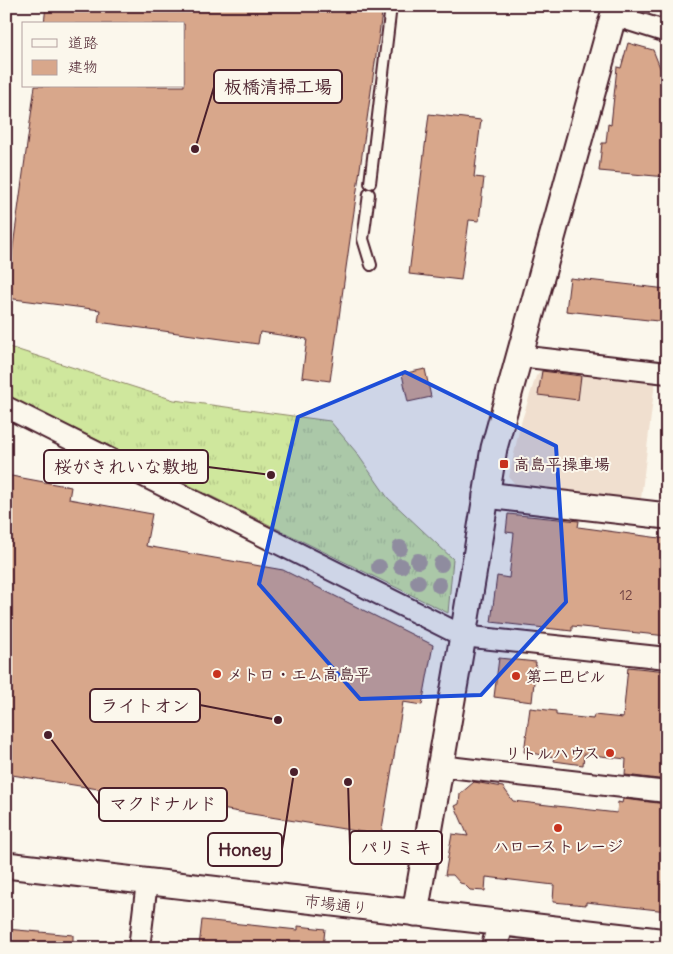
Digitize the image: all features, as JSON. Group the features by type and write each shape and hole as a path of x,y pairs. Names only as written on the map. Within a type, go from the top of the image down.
{"street":[{"path":"415,914 464,636 494,448 614,11 667,32"},
{"path":"519,356 667,373"},
{"path":"6,407 464,636 667,658"},
{"path":"486,495 667,516"},
{"path":"440,766 667,792"},
{"name":"市場通り","path":"6,865 667,942"},
{"path":"139,948 147,882"},
{"path":"494,948 501,923"}],"lane":[{"path":"370,183 391,6"},
{"path":"369,194 363,240 370,265"}],"highlighted area":[{"path":"405,372 556,446 566,602 481,695 360,699 259,584 298,417"}],"shaded area":[{"path":"542,369 655,382 641,499 515,484 509,477 520,426 536,376"}],"green space":[{"path":"6,346 174,400 330,421 356,452 388,498 453,559 448,613 6,395"}],"building":[{"path":"46,6 383,6 330,381 302,377 307,339 260,332 258,344 98,322 100,310 6,298 35,88 185,88 185,22 44,22"},
{"path":"628,43 653,50 661,70 667,71 667,177 599,171 602,143 606,143 608,124 611,125 617,67 621,68"},
{"path":"429,114 481,120 474,177 484,178 479,221 469,220 461,280 409,274"},
{"path":"570,278 667,289 667,322 566,311"},
{"path":"425,369 431,397 408,402 402,374"},
{"path":"542,371 581,376 578,400 538,395"},
{"name":"メトロ・エム高島平","path":"6,475 71,487 69,499 152,514 146,546 283,570 433,645 422,705 403,702 381,835 6,774"},
{"path":"508,514 579,521 578,527 667,539 667,636 572,626 572,631 491,622 497,576 509,578 514,533 506,532"},
{"name":"第二巴ビル","path":"499,658 536,662 532,702 494,697"},
{"path":"628,667 667,671 667,780 625,775 626,759 584,754 583,765 554,761 555,757 524,752 530,708 556,711 556,715 593,719 594,715 623,718"},
{"path":"474,782 503,787 513,801 617,813 618,802 622,803 623,799 667,804 667,911 586,902 586,905 553,902 554,885 486,877 485,891 470,890 453,875 445,875 452,834 468,836 455,806 459,804 460,794"},
{"path":"202,920 298,930 298,926 325,929 323,948 199,947"},
{"path":"6,929 73,935 73,948 6,948"}],"place":[{"name":"板橋清掃工場","path":"195,149"},
{"name":"高島平操車場","path":"504,464"},
{"name":"桜がきれいな敷地","path":"271,475"},
{"name":"メトロ・エム高島平","path":"217,674"},
{"name":"第二巴ビル","path":"516,676"},
{"name":"ライトオン","path":"278,720"},
{"name":"マクドナルド","path":"48,735"},
{"name":"リトルハウス","path":"610,753"},
{"name":"Honey","path":"294,772"},
{"name":"パリミキ","path":"348,782"},
{"name":"ハローストレージ","path":"558,828"}]}
